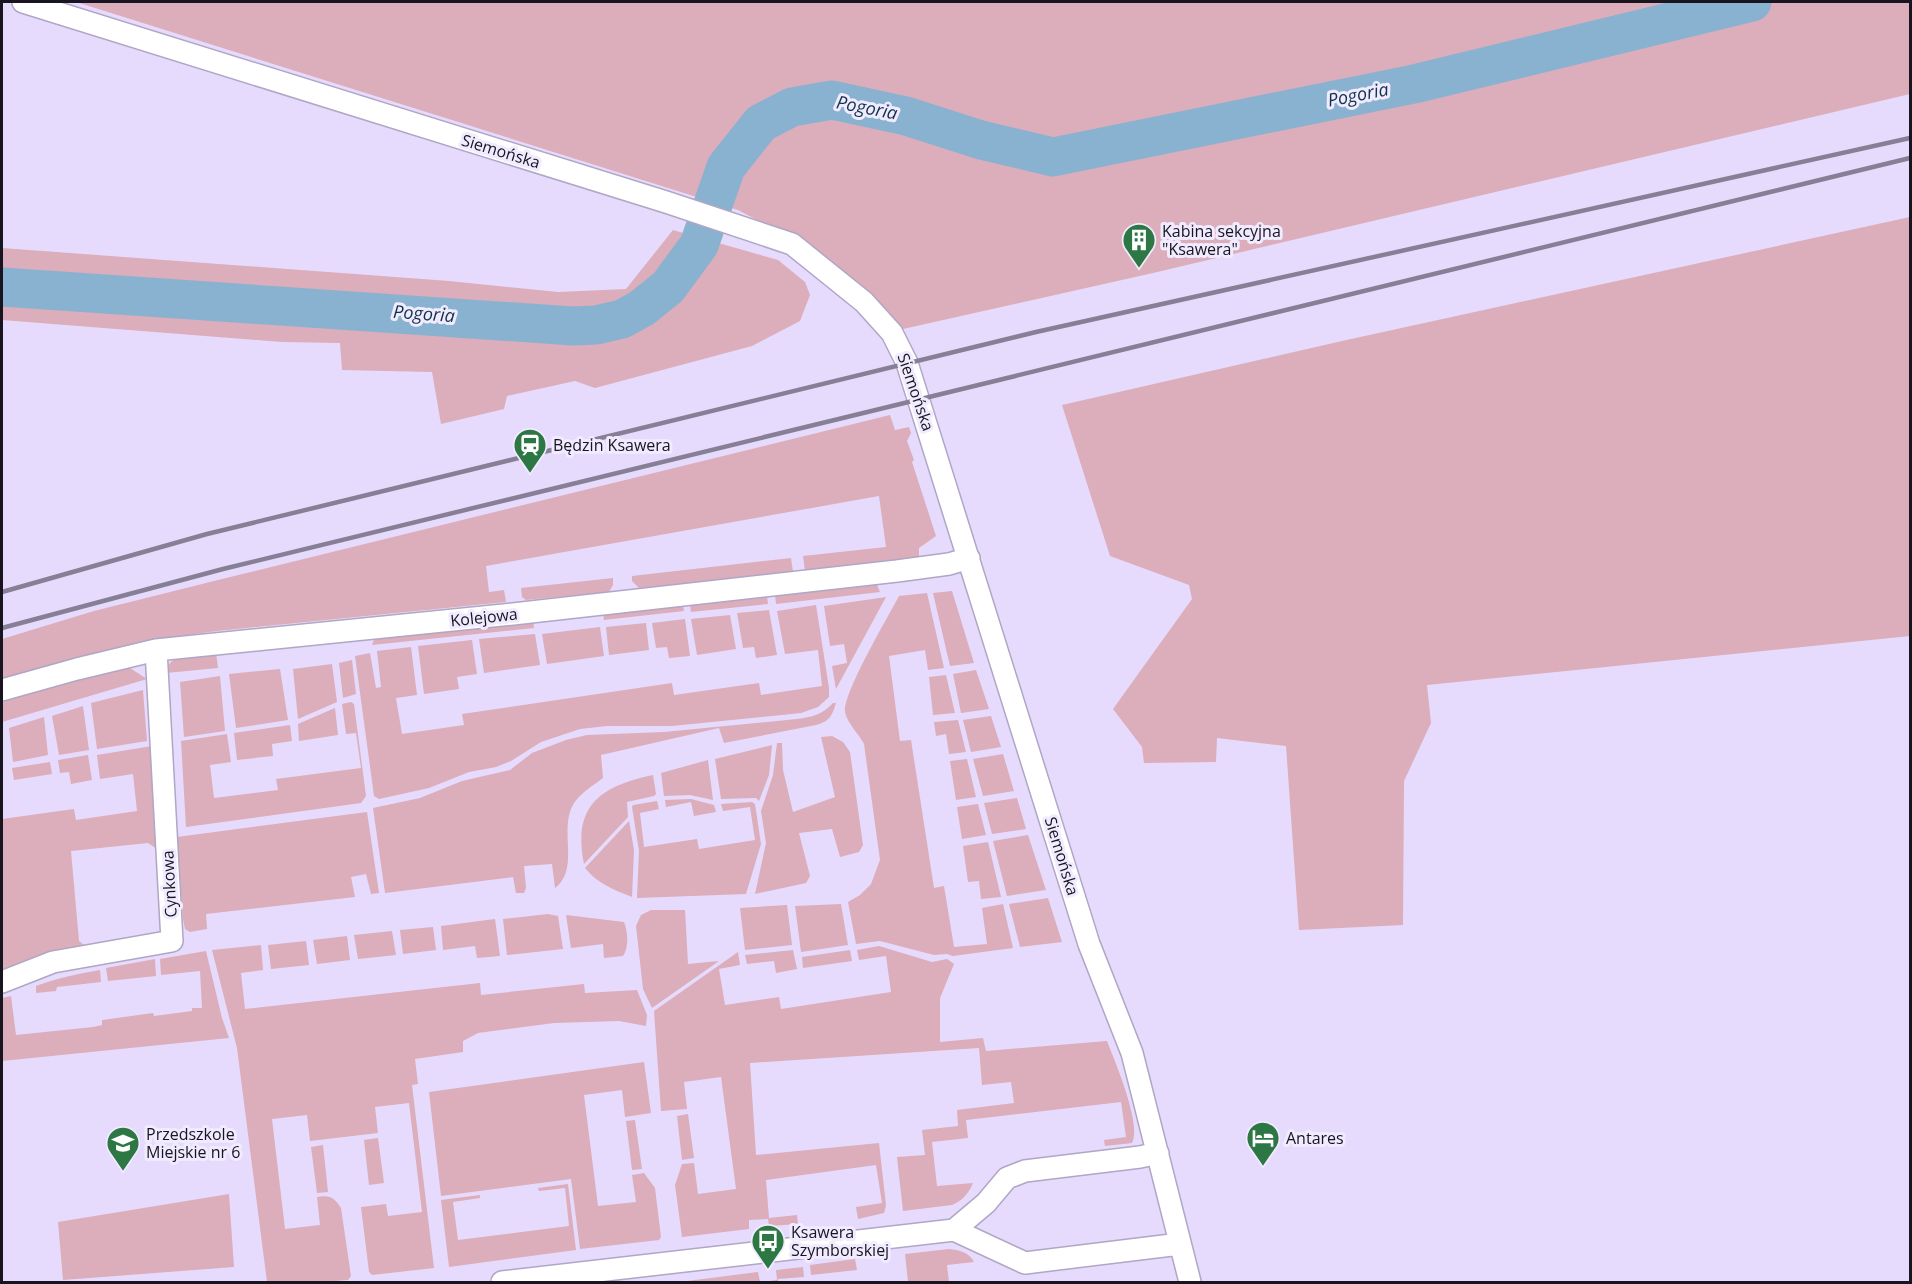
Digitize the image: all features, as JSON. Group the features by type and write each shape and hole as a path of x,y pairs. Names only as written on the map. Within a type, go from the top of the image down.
{"street":[{"name":"Siemońska","path":"23,2 666,202 792,244 864,302 892,333 903,352 910,372 1089,944 1132,1053 1190,1282"},
{"name":"Kolejowa","path":"2,690 156,650 513,614 897,571 949,564 969,558"},
{"name":"Cynkowa","path":"2,982 53,962 172,941 156,650"},
{"path":"954,1230 986,1203 1007,1178 1025,1171 1158,1153"},
{"path":"501,1282 954,1230 1025,1263 1180,1244"}],"shaded area":[{"path":"76,2 1910,2 1910,94 1153,273 903,329 795,240 738,210"},
{"path":"1910,217 1910,636 1427,685 1431,723 1404,781 1403,925 1299,930 1286,746 1217,738 1216,762 1144,763 1142,747 1113,709 1192,599 1189,585 1110,556 1062,405 1342,341"},
{"path":"673,230 778,260 805,282 810,295 800,321 752,346 595,388 575,381 507,396 504,409 441,424 432,372 342,370 340,343 282,342 2,320 2,248 449,281 558,292 626,289"},
{"path":"890,415 895,430 909,427 911,433 907,441 914,460 912,462 936,536 919,548 919,559 805,571 803,556 886,547 879,496 486,566 489,592 504,590 506,602 217,631 144,641 2,682 2,639 94,611"},
{"path":"791,558 793,572 639,588 632,581 632,576"},
{"path":"613,578 613,585 609,592 526,600 522,597 521,588"},
{"path":"874,583 880,592 776,604 775,595"},
{"path":"952,591 974,663 950,666 933,593"},
{"path":"927,593 944,668 928,670 925,650 889,656 900,741 911,740 934,888 944,886 954,947 987,944 982,908 1003,904 1013,948 953,956 934,955 880,941 856,944 848,902 860,895 871,884 880,860 864,744 846,716 846,702 858,672 899,596"},
{"path":"767,596 768,604 691,612 690,604"},
{"path":"886,597 836,689 832,666 847,663 844,644 830,646 824,606"},
{"path":"683,605 684,611 604,620 603,613"},
{"path":"816,605 829,688 829,697 818,707 801,713 672,726 607,726 580,729 541,742 511,761 496,767 469,772 429,788 379,799 374,796 355,656 370,653 376,688 381,687 377,651 411,647 417,695 396,698 402,734 464,725 462,714 672,683 674,695 759,683 761,695 822,686 818,650 785,654 777,611"},
{"path":"769,610 777,655 756,658 754,647 743,648 737,613"},
{"path":"730,615 736,649 697,655 691,619"},
{"path":"685,619 690,656 669,658 667,647 656,648 652,623"},
{"path":"533,620 534,628 372,645 374,640 381,636"},
{"path":"646,623 649,650 609,655 606,627"},
{"path":"600,627 604,656 547,664 542,634"},
{"path":"535,634 540,665 484,673 479,639"},
{"path":"472,640 477,674 457,677 459,689 424,694 418,646"},
{"path":"216,652 218,668 166,673 168,666 178,657"},
{"path":"352,660 356,694 343,698 339,663"},
{"path":"332,664 337,702 298,719 293,669"},
{"path":"118,667 130,668 147,679 2,722 2,702"},
{"path":"280,669 288,720 236,728 229,674"},
{"path":"976,670 989,709 961,713 953,674"},
{"path":"946,675 955,713 933,715 929,677"},
{"path":"220,676 225,731 184,737 180,682"},
{"path":"143,690 147,741 97,749 91,703"},
{"path":"351,702 354,704 366,796 361,803 186,827 181,741 227,734 231,762 210,765 214,798 278,790 276,779 361,768 356,733 346,734 342,704"},
{"path":"836,703 830,717 816,725 724,743 719,728 601,755 603,778 579,797 572,806 568,822 568,863 562,881 555,888 552,864 524,866 526,888 524,893 516,893 513,877 385,893 373,808 420,798 462,781 510,770 532,753 587,735 664,732 797,719 816,715"},
{"path":"83,706 89,750 59,755 52,716"},
{"path":"335,708 338,735 299,741 298,724"},
{"path":"991,716 1001,747 971,752 963,720"},
{"path":"44,717 48,755 13,762 9,728"},
{"path":"958,720 966,752 949,754 946,734 936,736 934,722"},
{"path":"290,725 292,741 272,744 273,756 237,760 234,733"},
{"path":"832,736 843,742 850,752 863,845 859,852 840,857 832,829 799,833 810,876 806,883 755,894 766,843 761,811 773,775 777,743 782,743 783,770 793,812 835,797 821,737"},
{"path":"772,745 769,775 759,801 756,798 721,799 715,759"},
{"path":"152,746 160,851 148,843 71,851 79,941 90,950 2,977 2,819 74,809 76,820 137,811 133,774 100,779 97,755"},
{"path":"1003,754 1014,791 983,796 973,759"},
{"path":"88,755 92,780 71,784 69,772 60,773 58,760"},
{"path":"967,759 976,797 956,800 950,761"},
{"path":"708,760 713,800 690,795 664,796 661,773"},
{"path":"50,762 52,774 14,780 12,768"},
{"path":"653,775 656,794 627,802 628,817 584,864 581,844 582,827 594,802 605,792 619,785"},
{"path":"1017,798 1026,829 992,834 984,803"},
{"path":"691,799 714,805 716,812 694,816 691,802 666,807 665,800"},
{"path":"657,801 659,809 640,813 644,847 697,839 699,849 755,840 750,807 723,811 721,804 752,802 755,804 761,844 746,894 637,898 639,851 632,807"},
{"path":"978,804 986,835 962,839 957,807"},
{"path":"367,812 379,893 371,894 366,874 351,877 355,897 206,914 207,929 190,932 185,929 177,837"},
{"path":"629,821 634,850 632,897 600,882 585,868"},
{"path":"1028,835 1046,890 1007,896 993,841"},
{"path":"988,842 1001,897 981,899 979,881 968,882 963,846"},
{"path":"1048,898 1062,942 1020,947 1009,904"},
{"path":"841,904 848,945 801,952 795,906"},
{"path":"787,905 792,945 745,950 740,908"},
{"path":"651,910 685,910 688,964 719,961 652,1008 643,989 636,926 641,915"},
{"path":"548,914 558,916 563,949 507,955 503,919"},
{"path":"566,915 624,922 627,939 623,956 604,958 603,944 571,948"},
{"path":"495,919 500,956 477,958 475,946 443,950 441,926"},
{"path":"433,927 436,950 403,954 400,930"},
{"path":"392,931 396,955 358,959 354,935"},
{"path":"347,936 350,960 317,964 313,940"},
{"path":"306,941 309,965 271,969 268,945"},
{"path":"261,945 263,970 241,973 245,1009 480,983 481,995 584,984 585,993 637,990 647,1015 646,1026 619,1021 554,1023 478,1033 463,1041 463,1052 415,1059 418,1084 412,1085 434,1268 372,1275 369,1272 361,1207 386,1204 388,1216 422,1212 409,1103 375,1107 378,1133 310,1141 307,1115 272,1119 285,1229 320,1225 317,1197 325,1196 336,1201 341,1208 351,1276 348,1280 321,1282 267,1282 237,1048 212,950"},
{"path":"879,946 932,962 947,959 954,964 940,998 940,1042 983,1038 986,1051 1107,1041 1131,1108 1134,1134 1132,1143 1105,1146 1104,1140 1126,1137 1121,1102 966,1120 968,1138 932,1142 937,1186 973,1183 967,1193 952,1205 903,1211 897,1157 925,1155 922,1130 958,1126 957,1110 1014,1103 1011,1082 982,1085 979,1048 750,1063 756,1155 879,1143 886,1205 884,1213 858,1219 856,1207 882,1203 876,1165 766,1180 769,1218 797,1215 798,1224 769,1226 768,1219 749,1220 749,1229 682,1237 675,1185 682,1164 694,1163 698,1194 736,1189 721,1077 684,1082 687,1109 661,1111 654,1011 738,952 740,965 719,969 725,1005 779,997 781,1009 891,992 886,956 859,960 857,950"},
{"path":"793,950 797,969 776,973 774,961 747,964 745,955"},
{"path":"850,950 852,961 803,968 802,957"},
{"path":"206,951 229,1038 2,1061 2,998 11,996 16,1035 93,1027 102,1025 102,1020 153,1013 154,1016 192,1011 192,1008 202,1008 200,971 161,975 160,959"},
{"path":"155,959 156,976 108,981 106,968"},
{"path":"100,970 101,982 57,987 56,991 36,993 36,986 60,978"},
{"path":"644,1062 651,1113 625,1117 622,1090 584,1095 598,1206 636,1202 632,1175 644,1173 655,1188 661,1237 659,1240 580,1249 571,1179 441,1196 429,1092"},
{"path":"688,1114 694,1158 682,1160 677,1116"},
{"path":"635,1120 642,1169 632,1170 626,1121"},
{"path":"378,1138 384,1183 369,1185 364,1140"},
{"path":"323,1145 328,1192 317,1193 311,1147"},
{"path":"568,1184 576,1250 449,1267 441,1200 480,1195 480,1198 453,1202 458,1240 569,1226 565,1188 539,1191 538,1188"},
{"path":"229,1194 234,1267 63,1280 58,1222"},
{"path":"949,1249 967,1254 974,1262 947,1265 949,1282 908,1282 905,1254"},
{"path":"855,1259 857,1270 811,1275 810,1265"},
{"path":"803,1267 804,1277 778,1279 778,1282 760,1282 777,1280 776,1270"},
{"path":"758,1272 760,1282 687,1282 687,1281"}],"waterway":[{"name":"Pogoria","path":"2,287 573,326 596,325 622,319 642,308 668,287 699,245 726,167 761,123 792,107 832,100 906,116 981,140 1053,157 1414,84 1752,2"}],"railway":[{"path":"2,592 207,534 1036,332 1910,138"},
{"path":"2,628 223,569 1910,158"}],"place":[{"name":"Kabina sekcyjna \"Ksawera\"","path":"1139,269"},
{"name":"Będzin Ksawera","path":"530,474"},
{"name":"Antares","path":"1263,1167"},
{"name":"Przedszkole Miejskie nr 6","path":"123,1172"},
{"name":"Ksawera Szymborskiej","path":"768,1270"}]}
